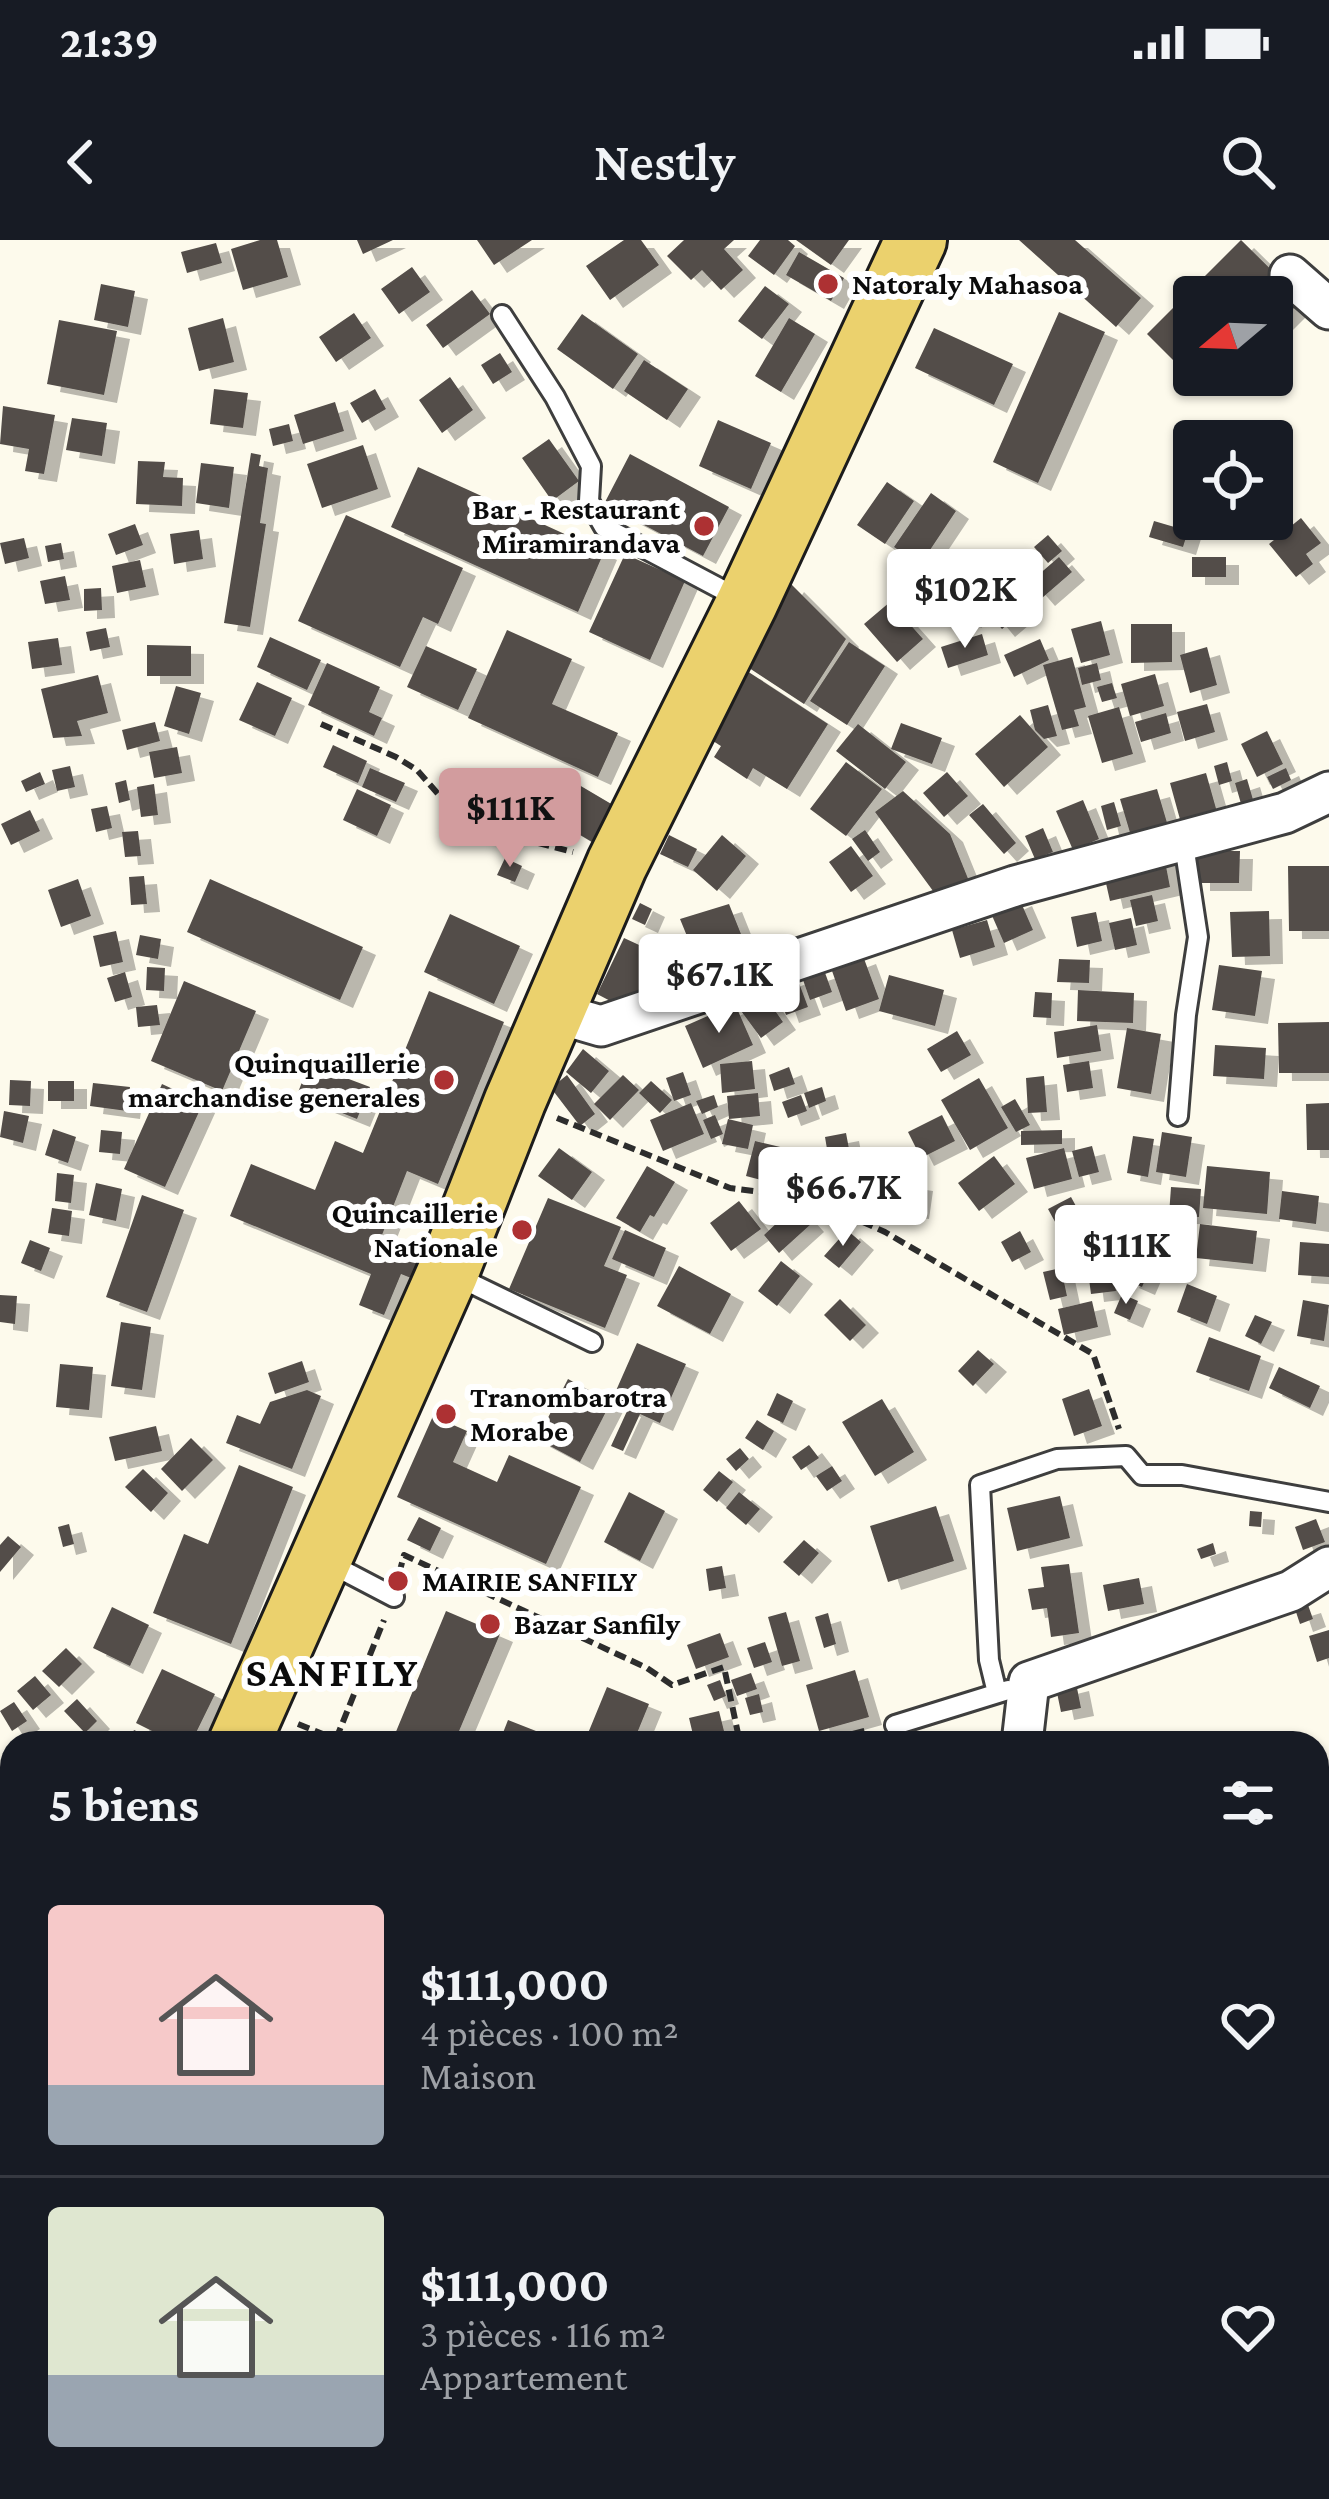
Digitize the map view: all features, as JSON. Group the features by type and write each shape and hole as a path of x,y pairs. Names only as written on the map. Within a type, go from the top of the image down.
{"main road":[{"path":"244,1731 448,1272 616,864 747,604 916,240"}],"street":[{"path":"1290,275 1329,309"},
{"path":"553,1012 601,1026 1015,886 1285,814 1329,792"},
{"path":"1020,1731 1013,1688 1291,1591 1329,1567"}],"lane":[{"path":"502,315 555,397 591,466 590,501 604,527 747,604"},
{"path":"1178,1116 1198,937 1184,838"},
{"path":"448,1272 592,1342"},
{"path":"895,1725 1013,1688 989,1660 980,1485 1057,1460 1126,1456 1142,1475 1182,1474 1329,1502"},
{"path":"319,1557 394,1597"}],"path":[{"path":"321,724 417,770 453,811 500,833 616,864"},
{"path":"515,1101 730,1188 810,1198 885,1232 1093,1354 1113,1404 1126,1456"},
{"path":"339,1731 394,1597 404,1555 647,1668 672,1685 724,1667 737,1731"},
{"path":"869,1731 895,1725"}],"building":[{"path":"277,240 288,277 243,290 231,249"},
{"path":"357,240 393,240 363,254"},
{"path":"477,240 532,240 494,265"},
{"path":"624,240 641,240 659,265 610,300 586,266"},
{"path":"684,240 734,240 724,249 743,270 721,290 702,270 691,280 667,256"},
{"path":"760,240 788,240 795,246 774,275 748,256"},
{"path":"796,240 849,240 831,265"},
{"path":"1019,240 1075,240 1141,298 1116,327"},
{"path":"1241,240 1278,276 1205,276"},
{"path":"216,243 222,263 187,273 181,252"},
{"path":"799,252 844,278 831,301 786,275"},
{"path":"412,267 430,292 399,314 381,289"},
{"path":"101,284 135,291 128,327 94,320"},
{"path":"765,286 789,304 762,339 738,321"},
{"path":"472,290 490,314 443,348 426,325"},
{"path":"1173,308 1173,360 1147,334"},
{"path":"1059,312 1105,332 1038,483 993,462"},
{"path":"354,313 371,338 336,362 319,337"},
{"path":"582,314 638,354 613,389 557,349"},
{"path":"223,318 234,362 199,371 188,328"},
{"path":"789,318 815,334 781,392 755,376"},
{"path":"59,320 117,331 104,395 47,384"},
{"path":"934,328 1013,364 994,405 915,368"},
{"path":"500,353 512,372 493,384 481,365"},
{"path":"644,360 688,389 667,420 624,391"},
{"path":"450,377 473,410 442,433 419,400"},
{"path":"214,389 248,393 243,428 210,424"},
{"path":"375,389 386,409 362,423 350,403"},
{"path":"335,402 344,431 303,444 294,415"},
{"path":"3,406 55,415 44,474 25,471 29,449 0,444"},
{"path":"72,418 107,423 102,456 66,450"},
{"path":"718,420 771,443 751,489 699,466"},
{"path":"289,424 293,441 273,446 269,429"},
{"path":"549,439 579,481 552,501 522,458"},
{"path":"363,445 378,489 322,508 307,464"},
{"path":"251,453 261,455 259,466 268,468 260,523 266,524 250,627 224,623"},
{"path":"630,454 729,507 703,556 604,504"},
{"path":"138,461 165,462 163,477 183,478 182,506 136,504"},
{"path":"201,463 234,467 229,508 196,503"},
{"path":"418,467 604,552 578,612 391,527"},
{"path":"887,482 914,501 885,544 857,525"},
{"path":"931,493 956,511 920,565 894,547"},
{"path":"346,515 463,568 438,624 423,617 400,667 298,621"},
{"path":"1301,518 1321,543 1306,554 1313,564 1296,577 1269,544 1293,540 1293,524"},
{"path":"1154,521 1173,527 1173,540 1185,540 1183,547 1149,537"},
{"path":"135,524 143,545 116,555 108,534"},
{"path":"199,530 203,559 174,564 170,534"},
{"path":"1048,535 1062,551 1048,563 1034,547"},
{"path":"24,538 29,558 5,564 0,543"},
{"path":"61,543 64,559 48,562 45,546"},
{"path":"957,553 995,597 968,620 930,577"},
{"path":"625,554 685,581 650,660 589,632"},
{"path":"1059,557 1072,572 1042,598 1029,583"},
{"path":"1192,557 1226,557 1226,577 1192,577"},
{"path":"140,560 146,587 117,593 112,566"},
{"path":"65,576 70,600 45,604 40,581"},
{"path":"791,584 846,639 804,704 740,662"},
{"path":"101,588 102,610 84,611 84,589"},
{"path":"1015,589 1029,606 1002,629 988,612"},
{"path":"890,602 923,639 897,662 864,624"},
{"path":"1101,621 1110,655 1081,663 1071,629"},
{"path":"1131,624 1172,624 1172,662 1131,663"},
{"path":"106,628 110,647 90,651 86,632"},
{"path":"507,630 572,659 552,704 618,733 598,777 468,718"},
{"path":"982,634 988,655 948,668 941,647"},
{"path":"270,637 321,660 307,690 257,667"},
{"path":"58,638 62,665 32,669 28,642"},
{"path":"1040,639 1049,660 1014,677 1004,655"},
{"path":"849,642 885,666 847,725 810,701"},
{"path":"147,645 191,646 191,676 147,676"},
{"path":"426,646 477,669 458,710 407,687"},
{"path":"1207,647 1217,685 1190,693 1180,655"},
{"path":"1072,657 1086,707 1074,710 1079,726 1062,730 1043,665"},
{"path":"327,663 380,687 369,712 382,718 374,736 308,705"},
{"path":"1097,663 1101,680 1082,685 1078,668"},
{"path":"747,671 828,724 787,789 753,768 747,779 714,757 721,746 705,736"},
{"path":"1155,674 1164,706 1130,716 1121,684"},
{"path":"98,675 108,713 77,721 82,736 53,738 41,689"},
{"path":"257,682 292,698 275,736 239,720"},
{"path":"1112,683 1117,698 1102,702 1097,687"},
{"path":"176,686 201,693 189,734 164,726"},
{"path":"1207,704 1215,732 1185,741 1177,712"},
{"path":"1048,705 1057,736 1044,739 1035,730 1030,710"},
{"path":"1119,707 1133,754 1102,763 1088,716"},
{"path":"1166,713 1171,733 1141,742 1135,722"},
{"path":"1020,715 1048,747 1004,787 975,754"},
{"path":"155,722 160,741 127,750 122,730"},
{"path":"901,723 942,738 932,764 891,749"},
{"path":"858,724 906,762 885,789 836,751"},
{"path":"1267,731 1283,764 1257,777 1241,744"},
{"path":"333,745 367,761 358,783 323,767"},
{"path":"177,747 182,773 154,778 149,752"},
{"path":"846,762 882,789 846,836 810,809"},
{"path":"1227,762 1232,781 1219,785 1214,766"},
{"path":"70,766 75,787 57,791 52,770"},
{"path":"370,768 405,783 396,802 362,787"},
{"path":"1286,768 1291,780 1273,789 1267,777"},
{"path":"40,772 45,784 26,792 21,781"},
{"path":"557,772 613,805 592,842 535,808"},
{"path":"947,772 968,796 944,817 923,793"},
{"path":"1206,773 1217,812 1181,823 1170,783"},
{"path":"1247,779 1254,803 1242,807 1235,783"},
{"path":"126,780 130,800 119,803 115,783"},
{"path":"154,784 158,815 141,817 137,787"},
{"path":"357,789 391,805 377,836 343,820"},
{"path":"1157,789 1168,826 1131,836 1120,799"},
{"path":"903,791 950,834 969,881 936,895 875,812"},
{"path":"1083,800 1099,839 1073,850 1056,811"},
{"path":"1114,802 1121,826 1107,830 1101,806"},
{"path":"983,804 1016,843 1004,854 969,815"},
{"path":"107,806 112,828 96,832 91,809"},
{"path":"30,810 40,831 11,845 1,824"},
{"path":"1043,828 1053,852 1035,859 1025,836"},
{"path":"865,830 880,852 868,861 852,839"},
{"path":"138,831 141,856 125,857 122,832"},
{"path":"669,835 697,849 688,867 660,854"},
{"path":"722,835 746,856 717,891 693,870"},
{"path":"851,846 873,876 851,892 829,862"},
{"path":"1197,851 1240,851 1239,883 1197,883"},
{"path":"1164,856 1170,887 1110,901 1103,870"},
{"path":"505,858 522,866 515,882 497,875"},
{"path":"1288,866 1329,866 1329,931 1289,931"},
{"path":"144,876 147,904 131,905 129,877"},
{"path":"78,879 91,916 61,927 48,890"},
{"path":"210,879 363,947 340,1000 187,932"},
{"path":"1152,895 1158,921 1136,926 1130,900"},
{"path":"1019,898 1033,930 1004,943 990,911"},
{"path":"640,903 652,909 645,925 632,919"},
{"path":"729,904 743,939 696,958 680,919"},
{"path":"1269,911 1270,956 1232,957 1230,912"},
{"path":"1096,912 1102,941 1077,947 1071,917"},
{"path":"450,914 520,946 494,1004 424,972"},
{"path":"1131,918 1137,945 1115,950 1109,923"},
{"path":"987,920 995,947 960,958 952,930"},
{"path":"116,931 123,962 100,967 93,936"},
{"path":"140,935 161,939 158,959 136,955"},
{"path":"624,938 663,956 686,947 696,974 618,1005 597,994"},
{"path":"863,956 879,999 846,1011 831,968"},
{"path":"1059,959 1090,960 1089,983 1057,982"},
{"path":"1219,965 1262,971 1255,1016 1212,1010"},
{"path":"147,967 165,968 164,991 146,990"},
{"path":"824,970 832,992 810,1000 802,977"},
{"path":"125,972 132,997 115,1002 107,978"},
{"path":"796,975 808,1007 786,1015 775,983"},
{"path":"889,975 944,990 935,1026 879,1011"},
{"path":"184,981 256,1011 222,1091 151,1061"},
{"path":"759,988 783,1022 761,1038 736,1004"},
{"path":"1078,990 1134,993 1133,1023 1077,1021"},
{"path":"429,991 504,1022 438,1184 407,1171 382,1235 421,1252 411,1278 401,1274 384,1315 359,1305 371,1274 230,1216 251,1164 315,1190 335,1141 363,1153"},
{"path":"1035,992 1052,993 1051,1018 1033,1017"},
{"path":"735,1004 753,1045 703,1068 685,1026"},
{"path":"157,1005 160,1025 138,1027 136,1007"},
{"path":"1329,1022 1329,1073 1279,1073 1278,1023"},
{"path":"1097,1025 1101,1051 1057,1058 1054,1032"},
{"path":"1127,1028 1161,1034 1151,1094 1117,1088"},
{"path":"957,1031 971,1055 941,1072 927,1049"},
{"path":"1215,1045 1266,1048 1264,1079 1213,1076"},
{"path":"583,1049 609,1071 591,1093 566,1072"},
{"path":"752,1061 755,1089 722,1093 720,1064"},
{"path":"1089,1061 1093,1088 1067,1092 1063,1065"},
{"path":"309,1064 370,1087 357,1119 297,1095"},
{"path":"789,1067 795,1084 774,1091 769,1075"},
{"path":"683,1072 691,1095 674,1101 666,1078"},
{"path":"567,1075 595,1114 580,1126 551,1088"},
{"path":"623,1075 639,1090 610,1120 594,1104"},
{"path":"1044,1076 1047,1112 1028,1113 1026,1078"},
{"path":"979,1078 1008,1128 970,1150 941,1100"},
{"path":"10,1080 31,1081 30,1106 9,1105"},
{"path":"48,1081 74,1081 74,1101 48,1101"},
{"path":"651,1081 672,1100 660,1113 639,1093"},
{"path":"93,1083 130,1087 127,1111 90,1106"},
{"path":"162,1084 203,1103 165,1187 124,1169"},
{"path":"822,1087 826,1101 809,1108 804,1093"},
{"path":"758,1093 760,1116 729,1119 727,1096"},
{"path":"714,1095 718,1107 702,1114 696,1101"},
{"path":"801,1095 807,1111 788,1118 782,1102"},
{"path":"1015,1099 1030,1125 1016,1132 1001,1107"},
{"path":"691,1103 704,1134 663,1151 650,1120"},
{"path":"1329,1103 1329,1150 1307,1150 1306,1104"},
{"path":"4,1111 29,1116 23,1143 0,1137"},
{"path":"715,1115 723,1134 711,1139 703,1120"},
{"path":"942,1115 955,1141 921,1158 908,1132"},
{"path":"728,1119 753,1125 748,1149 722,1144"},
{"path":"53,1129 76,1137 68,1163 45,1155"},
{"path":"101,1130 122,1132 120,1154 99,1152"},
{"path":"1062,1130 1062,1144 1021,1145 1021,1131"},
{"path":"1162,1132 1192,1137 1186,1177 1156,1172"},
{"path":"846,1133 853,1170 831,1173 825,1137"},
{"path":"1133,1136 1154,1139 1148,1177 1127,1173"},
{"path":"755,1141 793,1150 784,1186 746,1176"},
{"path":"1092,1146 1099,1172 1079,1177 1072,1151"},
{"path":"559,1148 592,1172 572,1200 538,1176"},
{"path":"1064,1148 1072,1179 1034,1189 1026,1158"},
{"path":"994,1156 1015,1184 979,1211 958,1183"},
{"path":"647,1166 675,1182 640,1232 616,1218"},
{"path":"1207,1166 1270,1172 1267,1214 1203,1208"},
{"path":"57,1173 74,1175 71,1203 55,1201"},
{"path":"865,1177 873,1199 845,1209 837,1188"},
{"path":"880,1177 920,1183 916,1211 876,1205"},
{"path":"96,1183 122,1189 116,1221 89,1215"},
{"path":"1171,1187 1201,1189 1199,1217 1169,1215"},
{"path":"1282,1191 1319,1196 1316,1224 1279,1219"},
{"path":"142,1195 184,1210 147,1312 106,1297"},
{"path":"1071,1197 1100,1250 1077,1262 1048,1209"},
{"path":"548,1198 621,1227 604,1266 627,1275 605,1328 509,1289"},
{"path":"739,1201 761,1229 731,1251 710,1223"},
{"path":"795,1206 811,1224 779,1253 764,1235"},
{"path":"52,1208 72,1211 69,1236 48,1233"},
{"path":"1200,1224 1257,1231 1253,1264 1196,1258"},
{"path":"625,1230 666,1248 654,1277 612,1259"},
{"path":"847,1230 861,1242 839,1268 824,1256"},
{"path":"1150,1230 1178,1237 1171,1267 1143,1261"},
{"path":"1020,1231 1031,1252 1012,1262 1001,1242"},
{"path":"30,1240 50,1248 41,1271 21,1263"},
{"path":"1300,1242 1329,1244 1329,1277 1298,1275"},
{"path":"781,1261 800,1276 777,1306 758,1291"},
{"path":"1111,1261 1116,1291 1091,1294 1087,1264"},
{"path":"1134,1264 1149,1271 1142,1287 1126,1280"},
{"path":"679,1266 731,1294 710,1334 657,1306"},
{"path":"1061,1268 1067,1296 1050,1300 1043,1272"},
{"path":"1187,1284 1217,1296 1207,1324 1177,1312"},
{"path":"1122,1294 1138,1301 1130,1320 1114,1313"},
{"path":"0,1295 17,1296 15,1324 0,1322"},
{"path":"840,1299 866,1325 850,1341 824,1315"},
{"path":"1303,1300 1329,1305 1324,1341 1297,1336"},
{"path":"1092,1301 1098,1327 1064,1335 1058,1309"},
{"path":"1255,1315 1272,1322 1261,1344 1245,1336"},
{"path":"121,1322 151,1327 142,1390 111,1386"},
{"path":"1209,1337 1261,1356 1249,1391 1196,1372"},
{"path":"637,1343 686,1364 660,1423 640,1414 623,1451 611,1446 628,1409 611,1402"},
{"path":"978,1350 994,1364 973,1386 958,1371"},
{"path":"302,1361 309,1382 275,1394 268,1373"},
{"path":"60,1364 93,1367 89,1410 56,1407"},
{"path":"1279,1367 1320,1386 1310,1408 1269,1388"},
{"path":"568,1379 611,1402 580,1462 537,1439"},
{"path":"1089,1389 1102,1426 1074,1436 1062,1399"},
{"path":"307,1390 321,1396 292,1469 226,1443 237,1415 260,1424 270,1402"},
{"path":"777,1393 793,1401 783,1423 767,1415"},
{"path":"882,1399 914,1452 875,1476 842,1422"},
{"path":"433,1416 467,1431 453,1462 497,1482 509,1455 581,1487 546,1564 397,1497"},
{"path":"757,1420 774,1431 763,1450 745,1438"},
{"path":"156,1426 162,1451 115,1461 109,1437"},
{"path":"191,1438 213,1460 182,1491 161,1469"},
{"path":"809,1445 819,1458 801,1470 792,1457"},
{"path":"740,1448 749,1459 736,1471 726,1459"},
{"path":"239,1465 293,1487 231,1644 153,1613 184,1534 208,1544"},
{"path":"832,1466 842,1481 827,1491 816,1476"},
{"path":"143,1469 168,1493 151,1512 125,1487"},
{"path":"719,1471 733,1482 717,1502 703,1490"},
{"path":"629,1492 665,1511 640,1561 604,1542"},
{"path":"739,1492 760,1509 746,1525 726,1508"},
{"path":"1060,1496 1070,1538 1017,1551 1007,1508"},
{"path":"936,1506 954,1561 888,1582 870,1526"},
{"path":"1250,1511 1262,1512 1261,1527 1249,1526"},
{"path":"419,1517 441,1528 430,1551 407,1540"},
{"path":"1316,1519 1325,1542 1303,1550 1295,1527"},
{"path":"69,1524 74,1544 63,1547 58,1527"},
{"path":"8,1536 21,1547 0,1572 0,1545"},
{"path":"804,1540 819,1553 799,1576 783,1562"},
{"path":"1213,1543 1216,1554 1201,1559 1197,1549"},
{"path":"1069,1564 1079,1633 1051,1637 1047,1608 1032,1610 1028,1589 1044,1587 1041,1567"},
{"path":"722,1566 726,1588 709,1591 706,1569"},
{"path":"1139,1578 1144,1604 1108,1611 1103,1585"},
{"path":"1308,1605 1313,1619 1300,1624 1295,1609"},
{"path":"112,1607 149,1625 130,1666 93,1648"},
{"path":"446,1611 500,1634 459,1731 396,1731"},
{"path":"786,1612 800,1661 782,1666 768,1617"},
{"path":"828,1613 836,1644 824,1648 815,1617"},
{"path":"1329,1630 1329,1658 1317,1662 1309,1636"},
{"path":"720,1633 729,1657 696,1669 687,1645"},
{"path":"765,1642 772,1662 754,1668 747,1648"},
{"path":"66,1648 82,1664 59,1687 42,1671"},
{"path":"162,1669 215,1694 197,1731 152,1731 136,1723"},
{"path":"855,1670 869,1717 819,1731 806,1685"},
{"path":"751,1673 757,1689 737,1696 731,1680"},
{"path":"35,1676 51,1695 33,1710 17,1691"},
{"path":"720,1680 726,1696 714,1701 707,1685"},
{"path":"1076,1683 1081,1708 1061,1712 1056,1688"},
{"path":"607,1687 649,1704 638,1731 589,1731"},
{"path":"759,1694 763,1712 750,1715 745,1698"},
{"path":"77,1699 97,1721 83,1731 64,1711"},
{"path":"14,1702 27,1721 12,1731 0,1711"},
{"path":"719,1711 724,1731 692,1731 689,1718"},
{"path":"508,1720 536,1731 504,1731"}],"place":[{"name":"Natoraly Mahasoa","path":"828,284"},
{"name":"Bar - Restaurant Miramirandava","path":"704,526"},
{"name":"Quinquaillerie marchandise generales","path":"444,1080"},
{"name":"Quincaillerie Nationale","path":"522,1230"},
{"name":"Tranombarotra Morabe","path":"446,1414"},
{"name":"MAIRIE SANFILY","path":"398,1581"},
{"name":"Bazar Sanfily","path":"490,1624"}],"district":[{"name":"SANFILY","path":"333,1671"}]}
